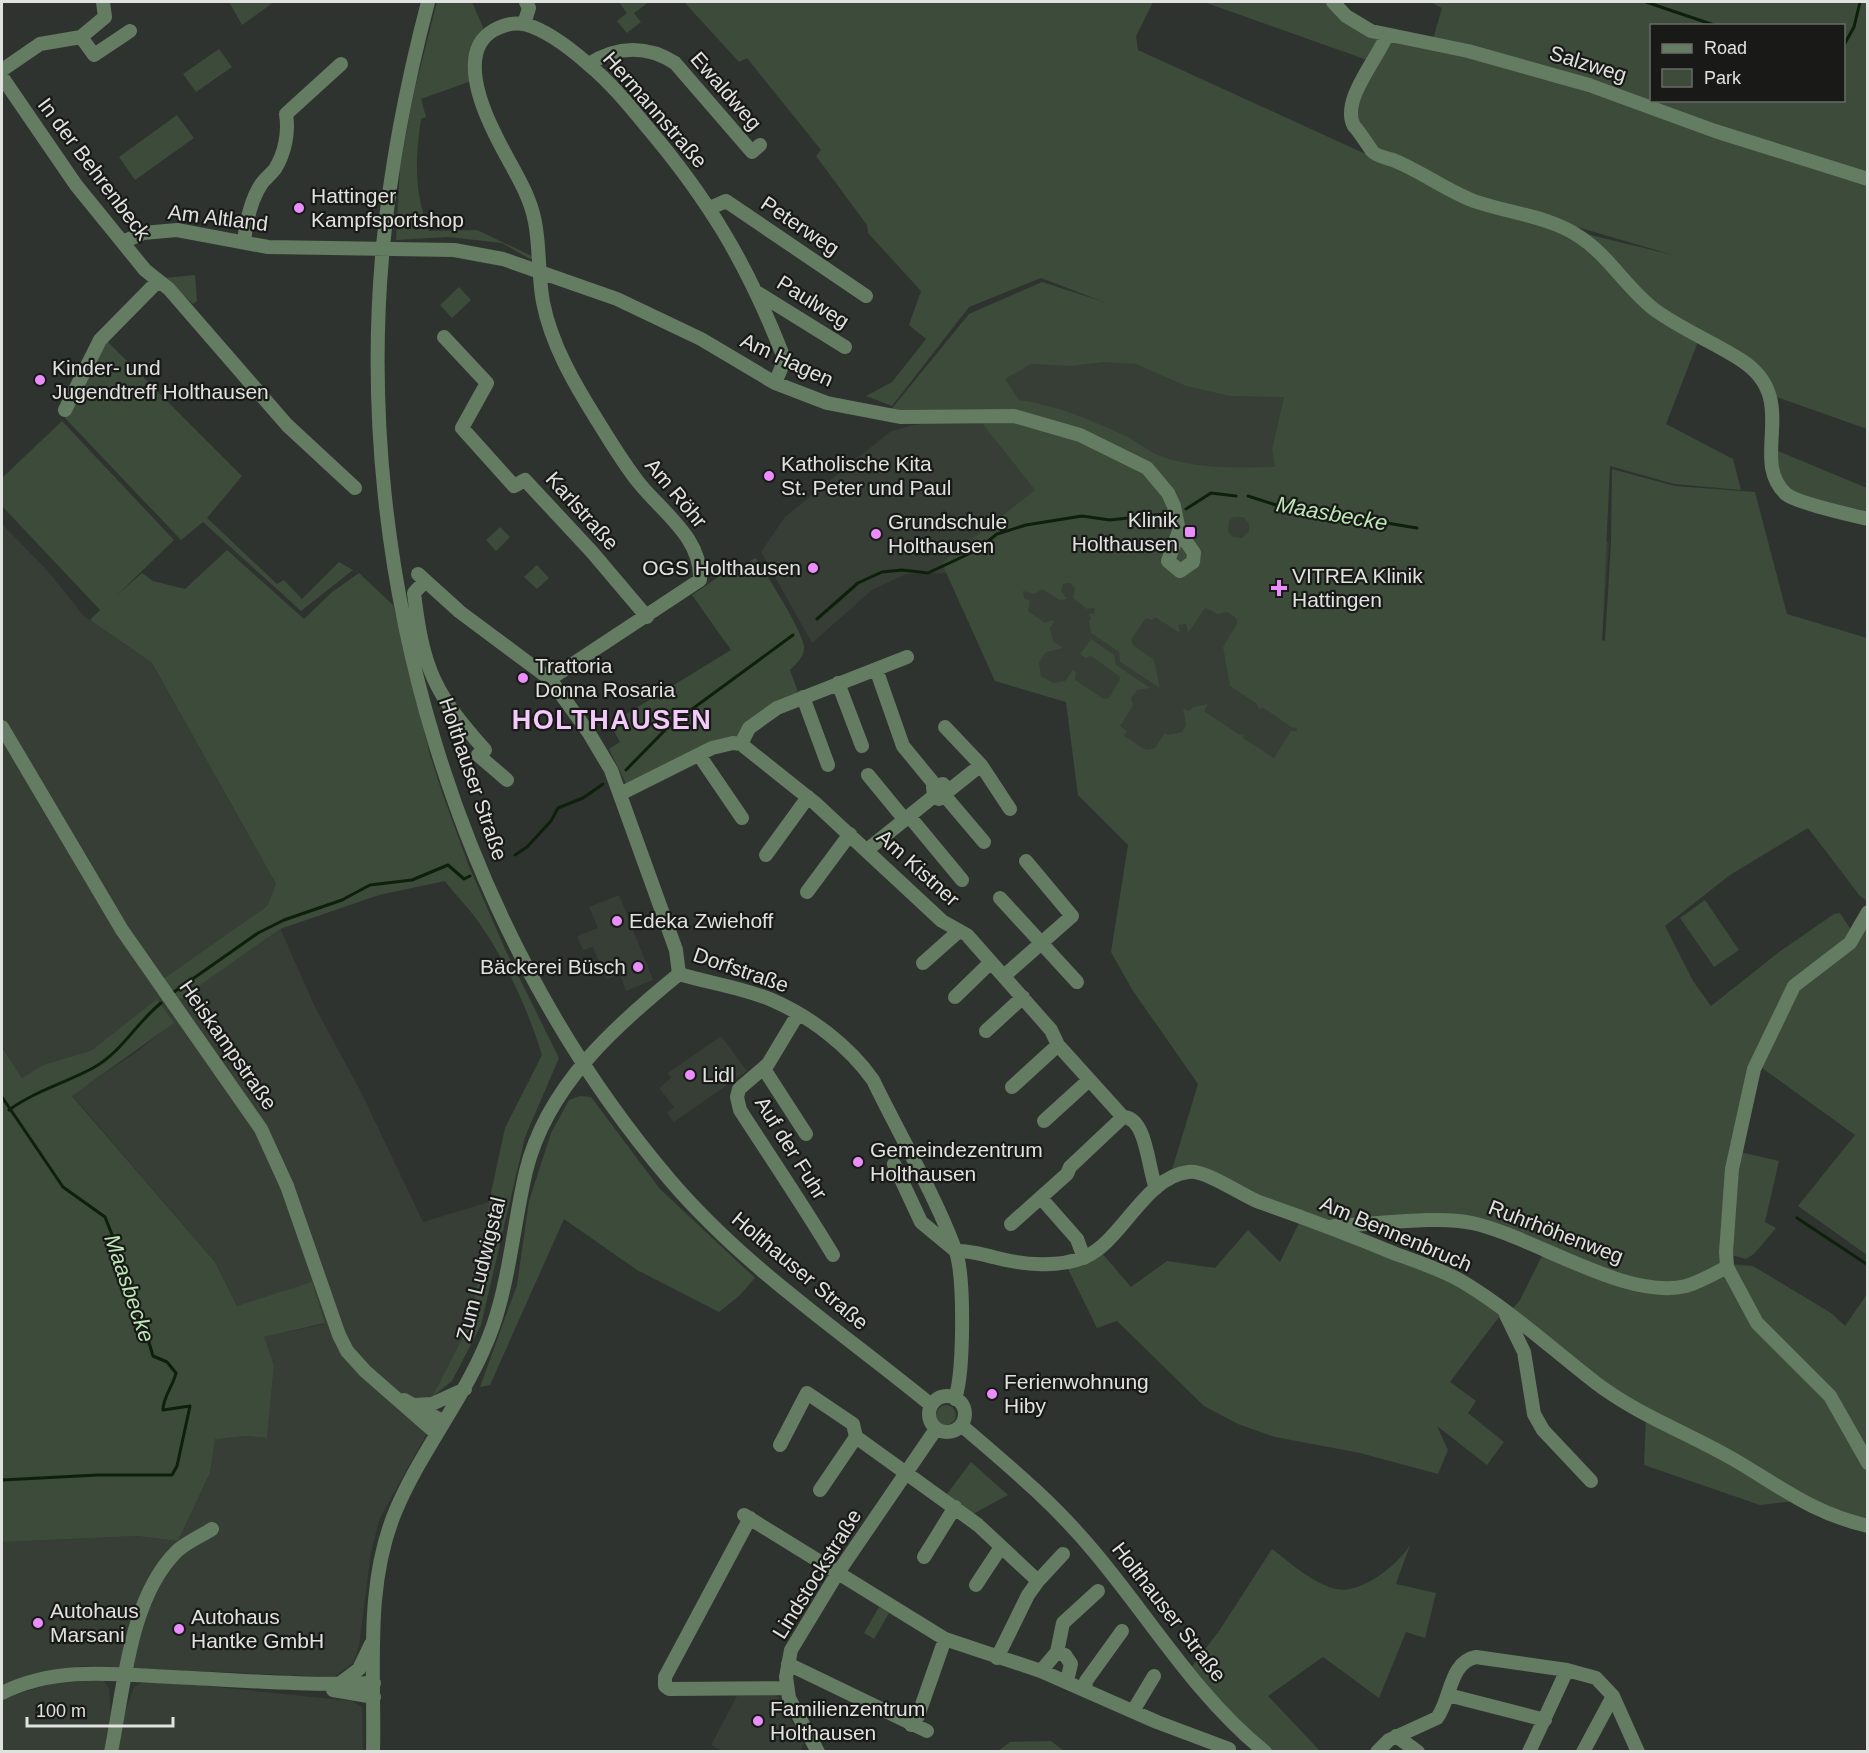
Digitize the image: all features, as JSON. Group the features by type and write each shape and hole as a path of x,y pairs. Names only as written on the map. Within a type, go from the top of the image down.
{"street":[{"path":"2,70 40,44 81,37 105,17 103,2"},
{"name":"Holthauser Straße","path":"428,2 405,91 383,247 379,337 380,435 393,556 418,680 442,763 476,860 522,957 584,1065 656,1163 715,1229 755,1266 931,1405"},
{"path":"526,2 529,8 524,24 505,24 487,34 479,45 475,60 476,76 490,125 526,194 535,221 541,272"},
{"name":"Salzweg","path":"1333,2 1346,16 1358,24 1386,35 1468,51 1589,85 1715,131 1868,179"},
{"name":"Hermannstraße","path":"524,24 548,35 589,64 672,156 710,208 758,293 782,353 783,364 775,383"},
{"path":"81,37 94,55 130,31"},
{"path":"1386,35 1381,49 1361,81 1351,114 1354,125 1373,153 1396,161 1475,201 1522,213 1580,237 1655,310 1744,362 1760,377 1769,394 1774,417 1772,467 1786,495 1868,519"},
{"name":"Ewaldweg","path":"589,64 607,53 619,51 649,50 663,56 675,63 752,152 760,145"},
{"path":"244,242 246,225 261,184 276,168 285,145 288,128 286,114 341,64"},
{"name":"In der Behrenbeck","path":"2,77 76,185 123,242 158,281 169,289 287,425 355,488"},
{"name":"Peterweg","path":"710,208 726,201 866,296"},
{"name":"Am Altland","path":"123,242 143,233 177,231 268,247 383,247"},
{"name":"Am Hagen","path":"383,247 482,253 541,272 617,299 701,339 775,383 827,403 900,417 1014,417 1080,435 1147,468 1168,493 1174,506 1179,531"},
{"name":"Am Röhr","path":"541,272 543,305 554,335 586,402 640,484 694,548 701,563 700,580 550,680"},
{"path":"65,410 100,340 158,281"},
{"name":"Paulweg","path":"758,293 845,347"},
{"name":"Karlstraße","path":"444,337 487,383 462,428 514,486 525,480 592,552 647,617"},
{"name":"Dorfstraße","path":"507,780 478,755 484,750 452,713 428,671 418,631 414,593 421,577 469,619 550,680 589,734 611,770 676,950 679,974 770,999 798,1014 840,1043 873,1080 956,1251 962,1344 961,1377 955,1399"},
{"path":"620,794 712,748 733,743 741,744 748,729 761,717 802,697 907,657"},
{"path":"876,669 903,746 984,842"},
{"path":"838,683 862,746"},
{"path":"802,697 828,765"},
{"name":"Heiskampstraße","path":"2,727 122,930 261,1129 287,1186 343,1344 365,1371 394,1395 416,1418 441,1428"},
{"path":"945,727 981,765 1010,809"},
{"name":"Am Kistner","path":"741,744 808,797 942,921 966,935 1052,1030 1058,1046 1122,1117 1132,1119 1138,1126 1156,1188"},
{"path":"699,755 742,818"},
{"path":"867,850 940,792 981,765"},
{"path":"868,775 962,880"},
{"path":"766,855 808,797"},
{"name":"Am Kistner","path":"807,892 850,834"},
{"path":"1004,976 1072,916 1026,861"},
{"path":"1000,898 1077,982"},
{"path":"1868,912 1850,943 1794,986 1754,1070 1732,1169 1727,1222 1727,1267 1758,1323 1830,1396 1868,1463"},
{"name":"Am Kistner","path":"923,963 959,931"},
{"path":"955,997 991,962"},
{"name":"Zum Ludwigstal","path":"373,1752 375,1590 387,1534 397,1507 465,1389 493,1325 533,1149 564,1088 610,1033 679,974"},
{"path":"986,1031 1023,997"},
{"name":"Auf der Fuhr","path":"798,1014 764,1069 739,1089 737,1097 740,1110 779,1172 796,1194 832,1255"},
{"path":"1012,1087 1058,1046"},
{"name":"Auf der Fuhr","path":"764,1069 806,1134"},
{"path":"1044,1121 1089,1080"},
{"path":"1011,1224 1041,1198 1122,1117"},
{"path":"894,1164 921,1222 956,1251"},
{"name":"Am Bennenbruch","path":"956,1251 1028,1263 1061,1263 1084,1258 1103,1245 1156,1188 1188,1172 1200,1173 1241,1196 1329,1226 1462,1282 1531,1328 1597,1384 1649,1417 1732,1459 1804,1504 1833,1517 1868,1526"},
{"path":"1041,1198 1077,1239 1084,1258"},
{"name":"Ruhrhöhenweg","path":"1329,1226 1452,1221 1473,1223 1526,1240 1601,1274 1640,1284 1684,1286 1727,1267"},
{"path":"1506,1313 1524,1352 1530,1398 1538,1422 1591,1481"},
{"path":"414,1405 432,1404 465,1389"},
{"path":"780,1445 807,1393 853,1424 856,1437 955,1507 1038,1581"},
{"name":"Heiskampstraße","path":"394,1395 414,1405 441,1428"},
{"path":"942,1397 955,1399 964,1411 961,1425 949,1432 936,1429 928,1415 931,1405 942,1397"},
{"name":"Holthauser Straße","path":"961,1425 1056,1508 1112,1573 1201,1689 1265,1752"},
{"name":"Lindstockstraße","path":"818,1752 789,1698 788,1664 791,1650 837,1574 936,1429"},
{"path":"820,1490 856,1437"},
{"path":"924,1557 955,1507"},
{"path":"787,1688 669,1689 664,1686 665,1677 747,1517 945,1639 1067,1681 1133,1711 1229,1749"},
{"path":"111,1752 124,1676 138,1624 154,1581 180,1549 212,1529"},
{"path":"976,1585 1001,1547"},
{"path":"997,1658 1028,1595 1063,1554"},
{"path":"1041,1671 1057,1652 1063,1623 1098,1591"},
{"path":"1085,1690 1086,1681 1122,1630"},
{"path":"337,1684 359,1669 374,1636"},
{"path":"911,1725 918,1716 945,1639"},
{"path":"1057,1652 1065,1655 1071,1664 1067,1681"},
{"path":"1377,1752 1385,1742 1437,1718 1460,1666 1472,1658 1567,1670 1596,1678 1613,1696 1638,1752"},
{"path":"788,1664 927,1731"},
{"path":"1529,1752 1567,1670"},
{"path":"2,1693 22,1684 58,1675 95,1673 374,1690"},
{"path":"1133,1711 1154,1676"},
{"path":"314,1685 337,1684 374,1690"},
{"path":"1448,1695 1545,1720"},
{"path":"1583,1752 1613,1696"},
{"path":"1396,1736 1418,1752"}],"shaded area":[{"name":"VITREA Klinik Hattingen","path":"1042,282 1215,339 1609,543 1602,641 1401,761 1078,795 1066,702 995,681 946,573 906,574 872,590 812,643 761,552 785,517 891,431 913,425 978,419 969,314"},
{"path":"2,524 47,570 84,616 152,663 276,884 267,906 163,979 280,928 315,1007 361,1092 423,1222 489,1202 471,1321 432,1397 437,1415 380,1518 371,1552 359,1646 354,1662 334,1677 83,1666 50,1672 2,1688 2,1542 137,1536 178,1541 210,1473 215,1438 247,1436 267,1438 274,1364 263,1337 325,1324 310,1284 238,1308 215,1262 72,1095 135,1053 173,1023 158,1000 92,1050 43,1065 22,1078 2,1046"},
{"path":"619,895 653,980 626,991 620,974 606,979 593,947 583,950 577,936 598,928 589,907"},
{"path":"721,1036 747,1071 674,1122 667,1113 674,1107 659,1088 671,1078 668,1073"},
{"path":"70,1678 103,1680 109,1688 111,1717 104,1751 2,1751 2,1699"},
{"path":"148,1680 352,1701 362,1707 363,1751 116,1752 120,1727 134,1687"},
{"name":"Familienzentrum Holthausen","path":"738,1694 774,1695 779,1698 804,1744 800,1752 722,1751 711,1745"}],"green space":[{"path":"229,2 274,2 242,25"},
{"path":"437,2 472,2 485,32 474,80 421,99 426,117 421,119 417,176 421,203 429,231 477,230 534,257 530,259 502,243 448,237 396,240 400,167 414,92"},
{"path":"619,2 649,2 634,13 641,22 627,33 617,21 627,13"},
{"path":"684,2 1153,2 1136,36 1138,50 1464,199 1553,226 1673,255 1464,194 1379,154 1356,124 1355,100 1366,76 1390,39 1467,54 1510,66 1867,185 1867,429 1771,395 1756,370 1719,345 1699,339 1666,424 1733,459 1741,490 1674,484 1610,466 1602,640 1605,641 1611,543 1612,469 1675,486 1755,492 1787,614 1867,638 1867,901 1860,896 1808,828 1730,875 1665,926 1693,981 1711,1006 1779,952 1834,914 1840,913 1853,933 1839,948 1797,979 1752,1069 1731,1169 1724,1253 1731,1278 1756,1324 1828,1398 1842,1424 1847,1422 1832,1394 1758,1322 1728,1264 1753,1266 1831,1313 1845,1326 1867,1294 1867,1525 1843,1519 1798,1498 1795,1501 1760,1505 1644,1465 1646,1418 1510,1312 1520,1300 1544,1252 1495,1231 1451,1217 1332,1223 1242,1192 1199,1170 1188,1169 1171,1173 1198,1084 1133,991 1111,952 1128,845 1078,795 1066,702 995,681 942,563 1035,490 974,413 915,417 889,412 969,314 1042,282 1104,302 1041,278 969,307 892,406 866,396 892,382 926,339 909,325 921,291 868,233 867,225 816,156 821,150 747,58 739,62","holes":["1105,362 1136,364 1186,386 1230,396 1284,397 1272,450 1275,467 1202,465 1160,456 1128,437 1088,419 1048,406 1019,400 1005,379 1031,364 1070,366","1234,517 1243,517 1249,524 1249,531 1242,538 1232,537 1228,531 1229,521","1070,583 1075,588 1073,598 1087,609 1094,608 1095,613 1088,614 1091,618 1089,621 1091,633 1119,652 1120,662 1160,688 1154,660 1133,645 1131,640 1146,618 1152,620 1155,617 1180,633 1178,625 1186,624 1188,633 1205,608 1218,614 1227,612 1236,618 1237,624 1223,647 1230,686 1257,704 1259,709 1264,708 1291,727 1297,728 1297,731 1291,731 1274,758 1243,738 1244,734 1240,735 1204,711 1208,704 1193,707 1189,711 1183,709 1186,725 1182,732 1168,735 1165,733 1155,748 1146,750 1124,736 1127,731 1120,726 1133,706 1131,698 1137,690 1150,688 1116,665 1114,655 1091,639 1080,654 1085,658 1091,656 1119,676 1120,680 1109,698 1104,699 1075,680 1076,672 1073,670 1065,681 1053,683 1041,676 1039,663 1046,652 1063,648 1053,641 1050,628 1054,622 1052,620 1045,623 1028,611 1030,601 1024,598 1023,591 1035,594 1042,589 1060,600 1067,599 1061,591 1063,584"]},
{"path":"1204,2 1329,2 1383,39 1370,61"},
{"path":"1430,2 1867,2 1867,179 1433,39 1442,8"},
{"path":"219,49 232,67 196,92 183,74"},
{"path":"177,115 194,138 135,180 119,157"},
{"path":"195,275 197,301 193,304 165,278"},
{"path":"459,287 471,300 452,318 440,305"},
{"path":"104,338 242,476 207,518 277,584 284,580 302,599 339,562 353,570 301,611 203,522 181,540 65,418"},
{"path":"62,421 174,540 116,596 142,573 153,581 185,589 227,550 304,619 332,592 359,573 393,605 430,755 468,864 505,949 559,1058 525,1137 481,1325 452,1381 432,1397 471,1321 489,1202 505,1128 542,1055 530,1021 516,987 490,939 476,918 445,881 379,895 280,929 179,1000 163,979 267,906 276,884 152,663 90,620 100,610 2,506 2,478"},
{"path":"1771,448 1867,488 1867,517 1775,492"},
{"path":"500,527 510,537 496,551 486,540"},
{"path":"756,558 802,638 803,653 800,660 790,670 799,695 736,739 626,784 609,749 620,742 610,724 731,650 692,595 721,575"},
{"path":"537,565 549,578 537,589 524,577"},
{"path":"1705,900 1739,950 1714,967 1680,918"},
{"path":"1867,914 1867,1255 1798,1206 1855,1135 1758,1065 1792,993 1853,942"},
{"path":"157,999 174,1023 72,1096 215,1262 237,1306 312,1282 325,1323 264,1337 274,1365 267,1438 247,1436 215,1439 210,1473 178,1541 137,1536 2,1542 2,1047 22,1078 43,1065 92,1050"},
{"path":"580,1096 591,1097 660,1189 755,1278 739,1296 719,1312 637,1270 564,1219 490,1385 480,1387 517,1285 529,1201 551,1133 569,1100"},
{"path":"1740,1152 1779,1161 1765,1222 1776,1228 1754,1254 1746,1259 1731,1255"},
{"path":"1301,1219 1461,1284 1502,1313 1450,1382 1476,1401 1468,1413 1504,1442 1487,1465 1437,1426 1448,1450 1438,1474 1360,1453 1275,1437 1238,1424 1204,1406 1117,1321 1097,1328 1068,1269 1101,1252 1131,1287 1167,1261 1215,1268 1248,1230 1280,1262"},
{"path":"946,1405 953,1408 956,1415 953,1422 946,1425 939,1422 936,1415 939,1408"},
{"path":"971,1462 1008,1495 973,1514 947,1494"},
{"path":"1410,1545 1396,1584 1436,1593 1425,1638 1406,1632 1379,1698 1323,1657 1268,1696 1320,1751 1270,1751 1190,1669 1219,1631 1272,1549 1319,1582 1336,1589 1346,1590 1378,1577 1397,1561"},
{"path":"879,1607 889,1613 874,1639 864,1633"},
{"path":"1051,1741 1064,1751 998,1751 1010,1742"}],"waterway":[{"path":"1646,2 1711,24"},
{"path":"1845,43 1854,27 1860,2"},
{"name":"Maasbecke","path":"1186,509 1211,493 1236,496"},
{"name":"Maasbecke","path":"1248,496 1276,505 1417,528"},
{"name":"Maasbecke","path":"817,619 858,583 882,572 902,570 928,573 977,550 997,534 1026,525 1082,516 1110,520 1164,514"},
{"name":"Maasbecke","path":"626,770 669,726 793,635"},
{"name":"Maasbecke","path":"515,855 527,847 551,821 558,808 583,798 603,784"},
{"name":"Maasbecke","path":"174,992 258,933 284,920 342,900 370,885 412,880 448,865 464,879 470,876"},
{"name":"Maasbecke","path":"9,1110 103,1061 121,1046 161,1003"},
{"name":"Maasbecke","path":"2,1097 63,1187 105,1217 131,1282 153,1356 167,1362 176,1373 163,1410 190,1406 177,1466 172,1475 98,1475 2,1480"},
{"path":"1797,1218 1868,1265"}],"place":[{"name":"Hattinger Kampfsportshop","path":"299,208"},
{"name":"Kinder- und Jugendtreff Holthausen","path":"40,380"},
{"name":"Katholische Kita St. Peter und Paul","path":"769,476"},
{"name":"Klinik Holthausen","path":"1190,532"},
{"name":"Grundschule Holthausen","path":"876,534"},
{"name":"OGS Holthausen","path":"813,568"},
{"name":"VITREA Klinik Hattingen","path":"1279,588"},
{"name":"Trattoria Donna Rosaria","path":"523,678"},
{"name":"Edeka Zwiehoff","path":"617,921"},
{"name":"Bäckerei Büsch","path":"638,967"},
{"name":"Lidl","path":"690,1075"},
{"name":"Gemeindezentrum Holthausen","path":"858,1162"},
{"name":"Ferienwohnung Hiby","path":"992,1394"},
{"name":"Autohaus Marsani","path":"38,1623"},
{"name":"Autohaus Hantke GmbH","path":"179,1629"},
{"name":"Familienzentrum Holthausen","path":"758,1721"}],"district":[{"name":"HOLTHAUSEN","path":"612,720"}]}
